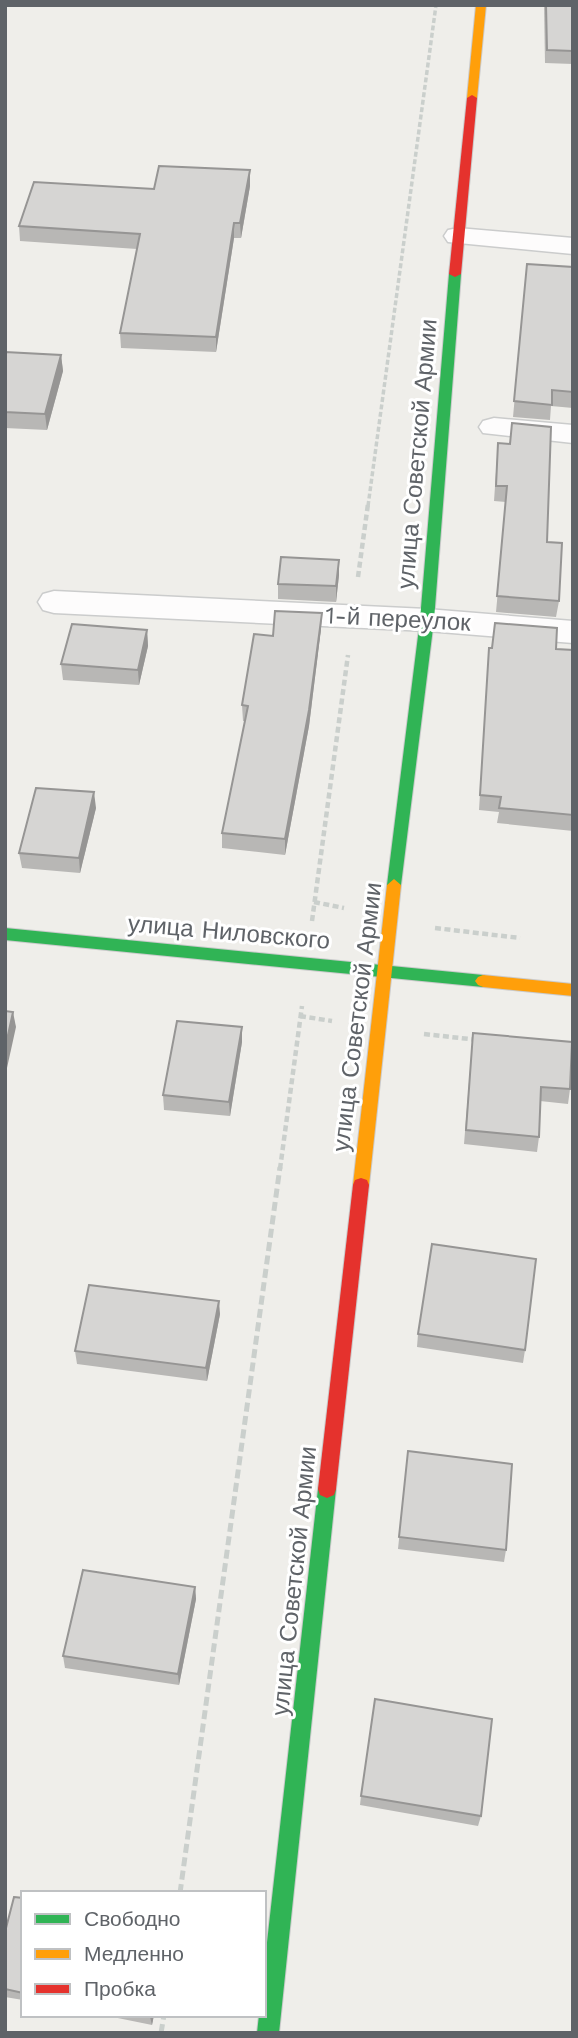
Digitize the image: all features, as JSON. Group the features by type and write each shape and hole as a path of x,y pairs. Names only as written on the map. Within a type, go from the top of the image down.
{"street":[{"name":"улица Советской Армии","path":"268,2033 384,970 427,620 458,236 481,5"},
{"path":"458,236 573,246"},
{"path":"494,427 573,434"},
{"name":"1-й переулок","path":"54,602 427,620 573,632"},
{"name":"улица Ниловского","path":"5,934 573,990"}],"path":[{"path":"433,928 522,938"},
{"path":"300,1016 480,1041"}],"building":[{"path":"546,5 573,5 573,51 547,50"},
{"path":"159,166 250,170 240,223 234,223 216,337 120,333 140,234 19,226 34,182 154,189"},
{"path":"527,264 573,267 573,392 552,390 552,405 514,401"},
{"path":"5,352 61,355 45,414 5,412"},
{"path":"512,423 551,427 547,542 562,543 559,601 497,596 507,486 496,486 498,443 510,444"},
{"path":"281,557 339,560 336,586 278,584"},
{"path":"275,611 322,613 309,710 285,839 222,833 248,706 242,705 254,634 273,636"},
{"path":"495,623 557,628 556,649 573,650 573,815 499,808 501,797 480,795 489,648 492,648"},
{"path":"72,624 147,630 138,670 61,664"},
{"path":"36,788 94,792 79,858 19,853"},
{"path":"5,1011 13,1012 5,1049"},
{"path":"177,1021 242,1027 229,1102 163,1095"},
{"path":"473,1033 572,1042 570,1089 541,1087 539,1137 466,1130"},
{"path":"432,1244 536,1259 525,1350 418,1334"},
{"path":"89,1285 219,1301 206,1368 75,1351"},
{"path":"408,1451 512,1464 506,1550 399,1537"},
{"path":"83,1570 195,1587 178,1674 63,1656"},
{"path":"375,1699 492,1719 481,1816 361,1796"},
{"path":"14,1897 21,1898 21,1993 5,1989 5,1932"}],"traffic: fast":[{"path":"394,885 427,620 455,274"},
{"path":"5,934 483,981"},
{"path":"268,2033 327,1489"}],"traffic: slow":[{"path":"472,98 481,5"},
{"path":"361,1185 394,885"},
{"path":"483,981 573,990"}],"traffic: jam":[{"path":"455,274 472,98"},
{"path":"327,1489 361,1185"}]}
